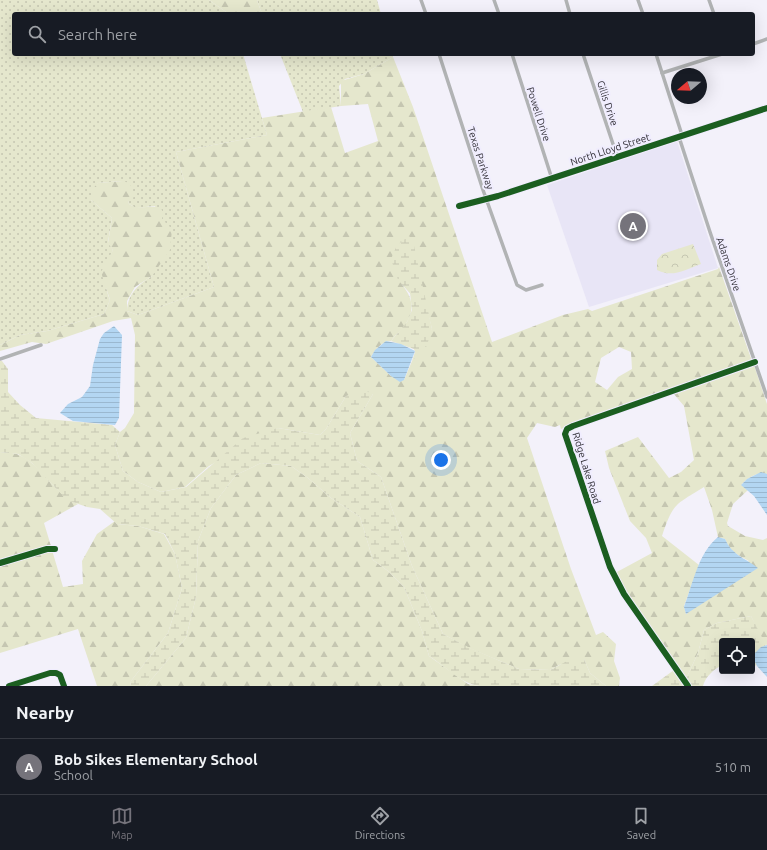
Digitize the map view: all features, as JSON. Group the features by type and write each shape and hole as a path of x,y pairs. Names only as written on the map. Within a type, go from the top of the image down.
{"street":[{"path":"421,0 425,12"},
{"path":"494,0 497,12"},
{"path":"566,0 569,12"},
{"path":"638,0 642,12"},
{"path":"709,0 713,12"},
{"path":"755,43 767,39"},
{"name":"Texas Parkway","path":"440,56 517,285 526,290 542,285"},
{"name":"Powell Drive","path":"513,56 552,178"},
{"name":"Gillis Drive","path":"584,56 617,156"},
{"name":"Adams Drive","path":"657,56 710,232 767,397"},
{"path":"662,73 716,56"},
{"name":"North Lloyd Street","path":"459,206 487,199 767,108"},
{"path":"0,359 41,345"},
{"name":"Ridge Lake Road","path":"688,686 624,594 617,581 602,545 565,434 567,429 573,426 755,362"},
{"path":"0,563 47,549 55,549"},
{"path":"9,686 53,673 60,676 64,686"}],"shaded area":[{"path":"677,141 718,268 589,307 547,185"}],"green space":[{"path":"0,0 209,0 226,12 12,12 12,56 244,56 267,135 176,152 214,287 138,315 127,311 129,299 132,294 142,283 152,276 162,219 155,206 136,208 129,204 122,181 98,183 91,200 112,218 108,242 113,250 106,275 110,300 104,314 47,331 20,335 0,345"},
{"path":"209,0 257,0 261,12 226,12"},
{"path":"257,0 377,0 380,12 261,12"},
{"path":"281,56 393,56 364,74 345,79 339,86 341,106 303,112"},
{"path":"393,57 413,107 492,342 563,315 588,309 592,311 718,269 719,267 752,361 561,429 560,425 555,427 537,423 527,438 571,569 596,635 603,632 616,644 614,661 620,678 619,686 606,686 590,673 584,659 559,665 550,670 519,669 469,648 443,634 412,566 381,477 357,461 350,433 373,394 346,396 326,429 320,435 278,428 209,466 185,487 161,492 138,482 123,471 115,445 120,432 125,428 134,413 135,335 131,318 113,321 46,344 32,342 0,351 0,345 20,335 47,331 104,314 110,300 101,272 113,250 108,243 112,218 91,200 91,191 98,183 122,181 130,183 134,197 128,200 129,204 137,207 161,208 163,213 162,219 172,229 170,250 152,276 135,287 127,301 127,311 138,315 214,287 176,152 267,135 262,118 331,107 345,153 378,141 368,104 341,106 341,81 364,74","holes":["398,280 428,313 432,329 412,361 404,380 391,376 371,357 382,344 391,341 405,325 410,316 410,299","619,347 631,352 632,369 618,377 607,390 595,382 601,358"]},
{"path":"409,236 413,241 432,329 427,345 412,361 415,352 414,349 391,341 407,322 412,310 410,293 398,280 391,259 397,245"},
{"path":"693,244 701,264 684,271 673,273 657,270 657,260 662,254"},
{"path":"0,361 2,361 8,369 8,392 20,405 36,418 112,425 120,432 115,445 123,471 138,482 161,492 186,487 243,438 278,428 320,435 326,429 346,396 364,390 373,394 350,433 357,461 381,477 412,566 443,634 470,648 519,669 550,670 571,659 584,659 590,673 606,686 479,686 459,678 429,656 422,631 404,587 388,571 373,560 360,517 331,498 308,478 291,466 261,463 236,475 211,508 198,541 196,597 186,638 146,686 130,686 131,681 168,633 182,588 175,554 165,534 138,526 117,524 100,509 87,507 67,500 32,463 18,454 0,452"},
{"path":"754,365 767,404 767,474 753,476 742,484 748,490 733,504 727,523 728,526 745,536 763,540 767,538 767,645 764,644 751,616 717,623 704,630 698,653 686,679 626,593 615,573 652,553 646,538 630,521 609,468 605,451 638,437 669,478 681,472 694,460 684,406 673,393","holes":["704,487 712,510 718,537 725,539 729,547 734,552 749,561 686,614 684,606 699,565 662,536 669,517 676,506"]},
{"path":"0,452 17,454 35,465 62,494 78,504 44,523 51,546 0,560"},
{"path":"261,463 291,466 308,478 331,498 360,517 373,560 388,571 404,587 422,631 429,656 468,684 479,686 146,686 186,638 196,597 198,541 211,508 236,475"},
{"path":"115,521 117,524 138,526 164,534 175,554 182,588 168,633 131,681 130,686 97,686 78,629 0,653 0,565 52,550 63,587 83,584 82,561 97,534"},
{"path":"751,616 766,645 755,654 755,638 719,638 719,667 710,674 703,686 691,686 686,679 698,653 704,630 717,623"},
{"path":"674,670 685,686 652,686"}],"water":[{"path":"114,326 122,335 119,418 115,425 73,421 60,413 68,404 82,397 90,386 93,365 100,339 104,333"},
{"path":"386,341 401,344 415,351 404,380 400,382 391,376 371,357 375,350"},
{"path":"761,472 767,474 767,515 754,496 741,485 747,479"},
{"path":"718,537 725,539 735,553 758,568 686,614 684,607 697,569 706,551"},
{"path":"767,645 767,677 755,662 755,653 761,647"}],"cycle path":[{"path":"459,206 498,196 767,108"},
{"path":"688,686 624,594 610,567 565,434 567,429 573,426 755,362"},
{"path":"0,563 47,549 55,549"},
{"path":"9,686 50,673 60,675 64,686"}],"place":[{"name":"Bob Sikes Elementary School","path":"633,226"}]}
